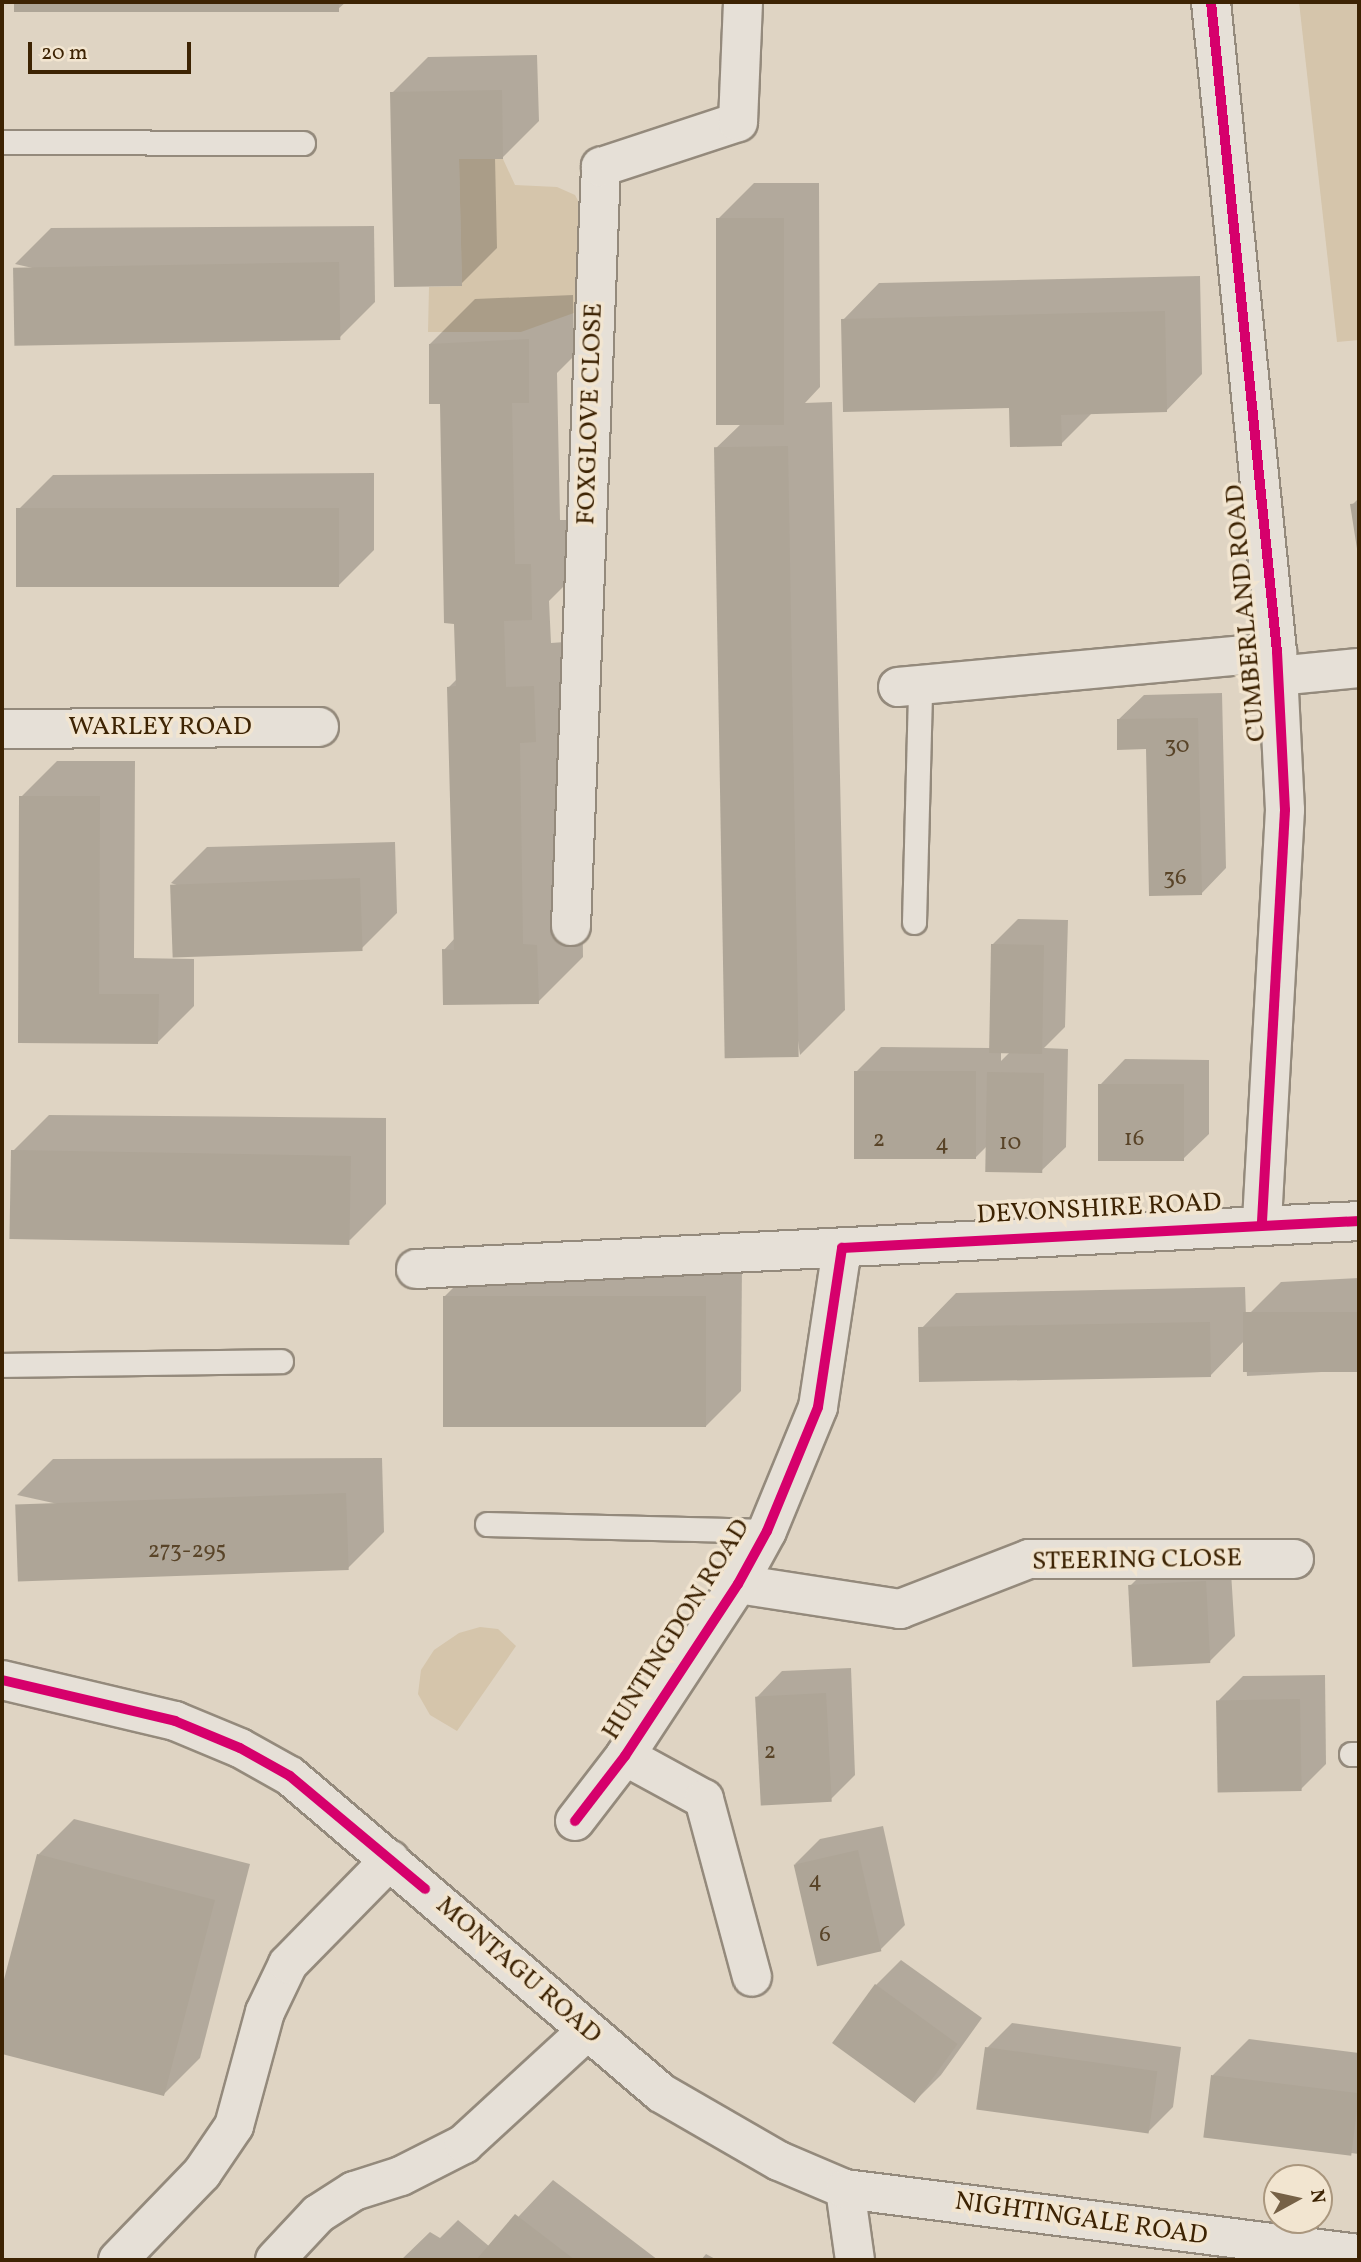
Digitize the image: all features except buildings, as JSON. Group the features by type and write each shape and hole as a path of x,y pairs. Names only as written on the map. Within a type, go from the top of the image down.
{"street":[{"name":"FOXGLOVE CLOSE","path":"571,926 601,167 738,122 743,2"},
{"name":"CUMBERLAND ROAD","path":"1211,2 1277,664 1285,810 1262,1223"},
{"path":"909,686 1277,664 1359,668"},
{"name":"WARLEY ROAD","path":"2,729 319,727"},
{"name":"DEVONSHIRE ROAD","path":"416,1269 842,1248 1262,1223 1359,1221"},
{"name":"HUNTINGDON ROAD","path":"575,1821 625,1756 738,1584 767,1531 818,1407 842,1248"},
{"name":"STEERING CLOSE","path":"738,1584 900,1609 1029,1559 1294,1559"},
{"name":"MONTAGU ROAD","path":"2,1680 175,1721 240,1748 290,1776 586,2032 661,2092 723,2130 845,2189"},
{"path":"625,1756 704,1800 752,1977"},
{"path":"118,2260 202,2173 234,2126 265,2012 288,1964 390,1860"},
{"path":"275,2260 318,2214 354,2191 401,2176 464,2144 586,2032"},
{"path":"845,2189 855,2260"},
{"name":"NIGHTINGALE ROAD","path":"845,2189 1259,2252 1359,2254"}],"lane":[{"path":"2,142 303,143"},
{"path":"909,686 914,922"},
{"path":"2,1365 281,1361"},
{"path":"487,1524 767,1531"}],"shaded area":[{"path":"1299,2 1359,2 1359,340 1337,342"},
{"path":"459,159 503,159 515,185 557,187 575,195 584,212 585,309 521,332 428,332 429,287 462,286"},
{"path":"480,1627 498,1629 516,1646 457,1731 430,1715 418,1694 421,1670 434,1650 459,1633"}],"cycle path":[{"path":"1211,2 1277,652 1285,810 1262,1223"},
{"path":"575,1821 625,1756 738,1584 767,1531 818,1407 842,1248 1359,1221"},
{"path":"2,1680 175,1721 240,1748 290,1776 425,1889"}]}
